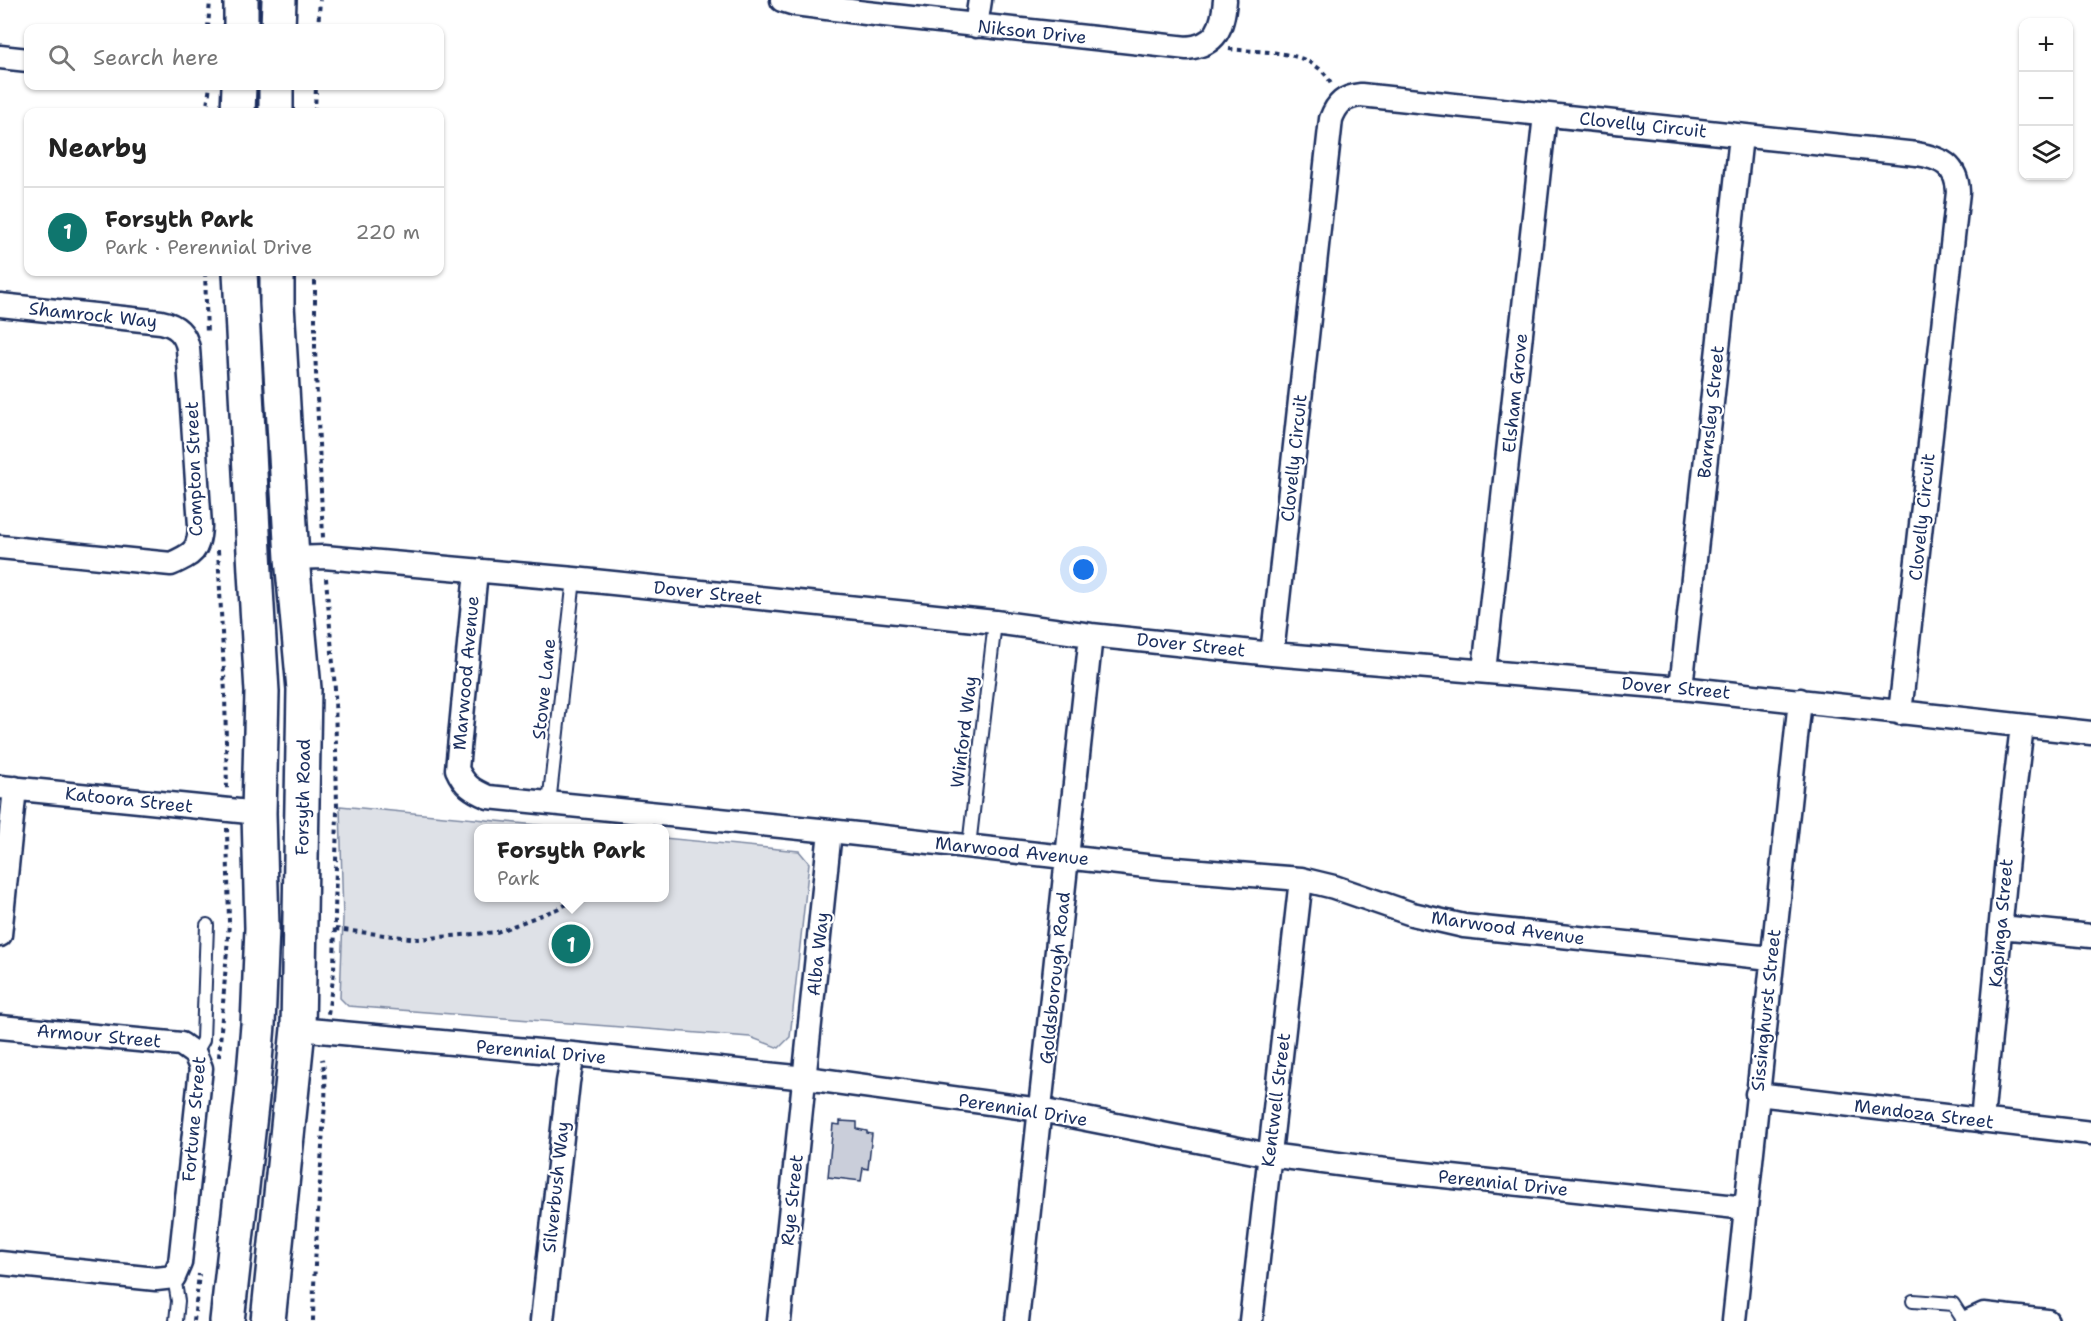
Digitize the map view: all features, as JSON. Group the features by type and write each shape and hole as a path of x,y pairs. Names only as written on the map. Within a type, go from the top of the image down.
{"highway":[{"path":"241,0 241,24"},
{"path":"278,24 279,0"},
{"path":"238,108 239,90"},
{"path":"227,1321 258,1025 262,928 259,813 262,692 240,276"},
{"name":"Forsyth Road","path":"268,1321 298,1029 304,689 292,558 277,276"},
{"path":"254,559 292,558"},
{"path":"258,1025 298,1029"}],"street":[{"name":"Nikson Drive","path":"782,0 795,4 866,14 1187,48 1218,45"},
{"path":"976,26 980,0"},
{"path":"1218,45 1218,32 1223,19 1225,0"},
{"path":"0,57 24,60"},
{"name":"Clovelly Circuit","path":"1272,654 1331,119 1340,102 1349,97 1361,95 1932,156 1952,169 1958,180 1958,192 1900,713"},
{"name":"Elsham Grove","path":"1484,671 1545,115"},
{"name":"Barnsley Street","path":"1681,688 1741,136"},
{"name":"Shamrock Way","path":"0,305 161,322 177,328 183,334"},
{"name":"Compton Street","path":"0,547 171,564 186,557 194,550 200,542 200,526 188,348 183,334"},
{"name":"Dover Street","path":"292,558 324,557 574,579 995,622 1091,635 1272,654 1681,688 2091,733"},
{"name":"Marwood Avenue","path":"476,571 457,769 463,782 472,790 488,797 830,831 1164,868 1301,879 1334,887 1412,914 1464,926 1771,958"},
{"name":"Goldsborough Road","path":"1017,1321 1091,635"},
{"name":"Sissinghurst Street","path":"1734,1321 1800,700"},
{"name":"Kapinga Street","path":"1982,1121 2022,726"},
{"path":"0,935 7,787"},
{"name":"Katoora Street","path":"7,787 259,813"},
{"name":"Alba Way","path":"806,1078 830,831"},
{"name":"Kentwell Street","path":"1251,1321 1301,879"},
{"path":"2001,927 2091,936"},
{"name":"Armour Street","path":"0,1027 169,1042 181,1044 195,1054"},
{"name":"Perennial Drive","path":"298,1029 806,1078 1040,1110 1269,1155 1377,1169 1746,1208"},
{"name":"Fortune Street","path":"174,1277 180,1263 201,1074 200,1063 195,1054"},
{"name":"Silverbush Way","path":"542,1321 573,1054"},
{"name":"Rye Street","path":"779,1321 806,1078"},
{"name":"Mendoza Street","path":"1757,1094 2091,1133"},
{"path":"0,1263 156,1279 174,1277"},
{"path":"1969,1321 1984,1314 2047,1321"}],"lane":[{"name":"Stowe Lane","path":"549,804 574,579"},
{"name":"Winford Way","path":"969,846 995,622"},
{"name":"Fortune Street","path":"195,1054 203,1040 207,925"},
{"name":"Fortune Street","path":"174,1277 178,1301 176,1321"},
{"path":"1913,1301 1951,1306 1953,1304 1964,1321"}],"path":[{"path":"208,24 210,0"},
{"path":"318,24 320,0"},
{"path":"1218,45 1303,57 1324,70 1340,102"},
{"path":"207,108 209,90"},
{"path":"315,108 316,90"},
{"path":"335,929 418,939 497,932 570,902"}],"shaded area":[{"path":"340,806 527,824 474,824 474,902 669,902 669,838 799,851 809,863 790,1037 779,1048 750,1037 348,1006 340,998 343,919"}],"building":[{"path":"840,1121 857,1122 857,1129 872,1134 868,1169 863,1168 861,1181 828,1177 833,1124 840,1125"}],"place":[{"name":"Forsyth Park","path":"571,944"}]}
